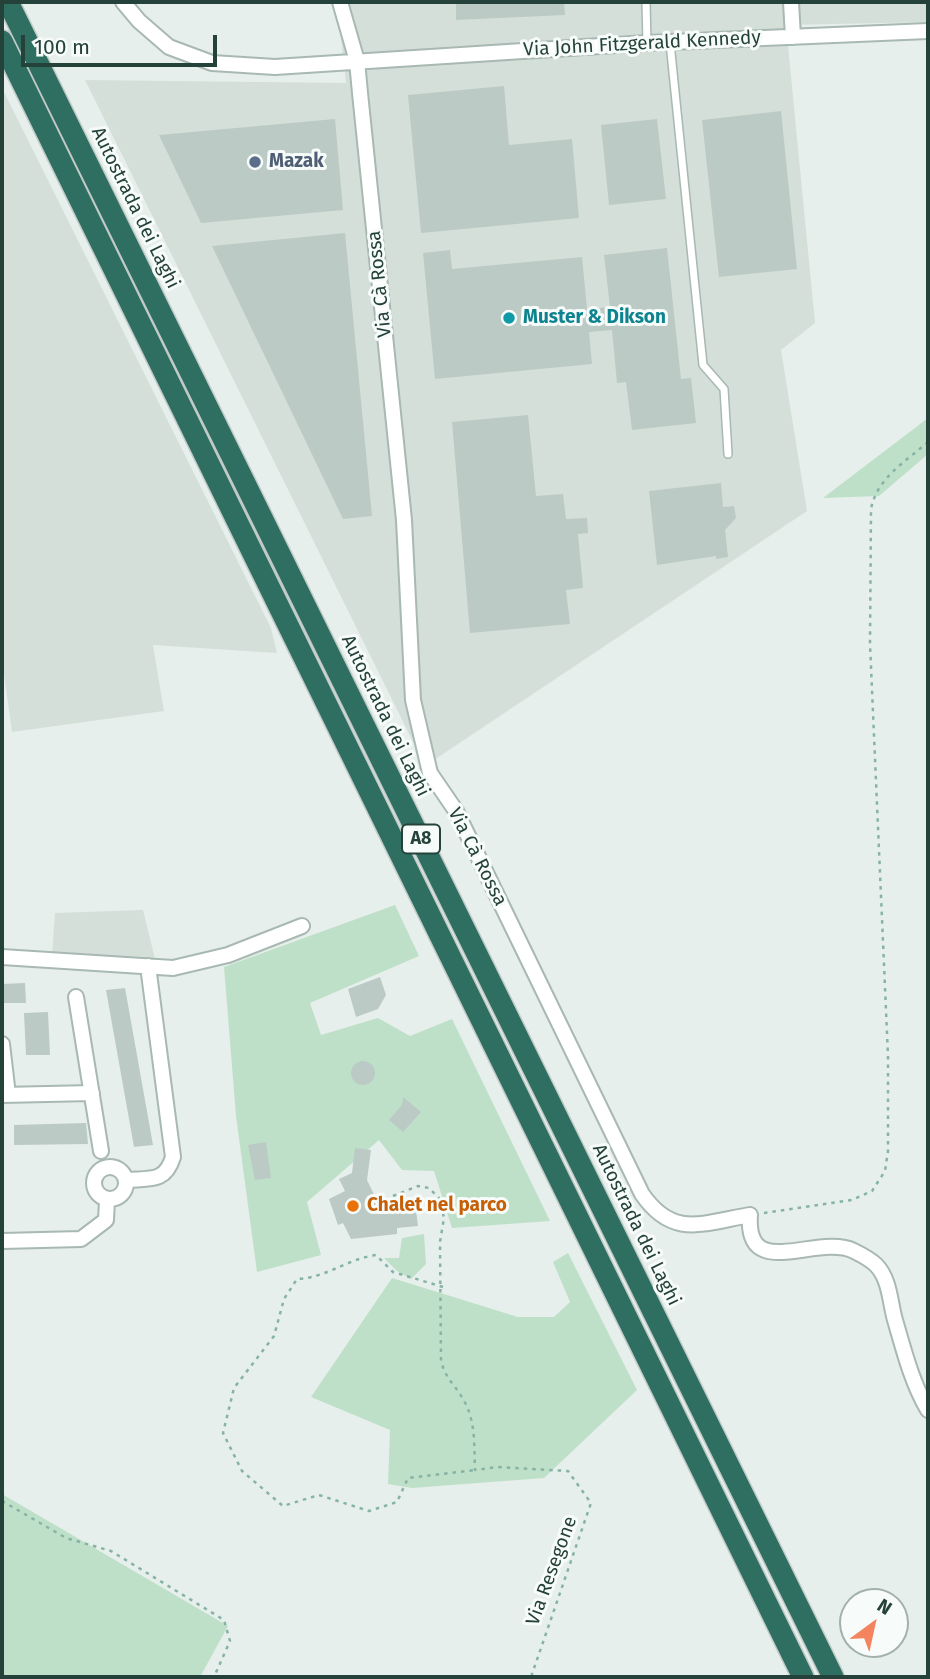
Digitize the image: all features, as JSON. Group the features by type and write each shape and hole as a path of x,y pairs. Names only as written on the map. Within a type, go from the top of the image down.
{"highway":[{"name":"Autostrada dei Laghi","path":"8,2 833,1677"},
{"name":"A8","path":"2,41 803,1677"}],"street":[{"name":"Via John Fitzgerald Kennedy","path":"123,2 139,21 169,47 212,63 275,67 647,43 928,32"},
{"path":"340,2 357,61"},
{"path":"791,2 793,37"},
{"name":"Via Cà Rossa","path":"357,61 404,520 414,700 430,773 456,811 636,1181 653,1210 675,1224 693,1225 750,1215"},
{"path":"2,957 173,968 228,955 302,926"},
{"path":"126,1180 161,1177 168,1172 173,1157 148,966"},
{"path":"76,997 101,1151"},
{"path":"2,1044 5,1095 92,1093"},
{"path":"107,1200 94,1190 96,1174 104,1168 116,1168 126,1180"},
{"path":"107,1200 122,1195 126,1180"},
{"path":"2,1241 81,1239 106,1220 107,1200"},
{"path":"750,1215 752,1239 759,1248 773,1254 815,1246 827,1247 852,1250 876,1266 885,1279 905,1352 928,1410"}],"lane":[{"path":"646,2 647,43"},
{"path":"670,42 703,365 724,389 728,454"}],"path":[{"path":"750,1215 852,1200 872,1191 885,1171 888,1151 888,1056 870,644 871,509 874,494 883,481 928,442"},
{"path":"393,1196 418,1186 429,1188 440,1199 444,1218 440,1241 443,1287 441,1361 445,1377 462,1396 470,1412 475,1470 408,1478 397,1502 369,1511 318,1495 283,1506 243,1472 223,1433 234,1388 274,1336 284,1299 297,1279 318,1278 357,1258 376,1255 393,1272 443,1287"},
{"name":"Via Resegone","path":"475,1470 497,1467 568,1471 591,1503 531,1677"},
{"path":"2,1501 66,1538 111,1551 224,1620 230,1641 214,1677"}],"shaded area":[{"path":"337,2 928,2 928,22 786,25 815,323 781,350 807,511 425,766 85,80 346,83"},
{"path":"2,88 271,628 277,653 153,645 164,711 12,732 2,659"},
{"path":"143,910 157,967 52,956 55,913"}],"green space":[{"path":"928,418 928,454 879,496 823,498"},
{"path":"395,905 419,956 310,1003 321,1035 378,1018 410,1036 452,1019 550,1221 452,1228 434,1171 402,1170 379,1140 307,1202 321,1255 257,1272 236,1116 224,967"},
{"path":"424,1234 426,1264 411,1279 397,1271 384,1258 399,1258 402,1238"},
{"path":"568,1253 637,1390 544,1478 412,1488 388,1484 390,1430 311,1397 392,1278 518,1317 554,1317 570,1302 553,1262"},
{"path":"2,1494 228,1626 200,1677 2,1677"}],"building":[{"path":"564,2 565,15 456,20 456,3"},
{"path":"504,86 509,145 572,139 579,218 421,233 408,95"},
{"path":"781,111 797,269 719,277 702,120"},
{"name":"Mazak","path":"335,119 343,210 201,223 159,135"},
{"path":"657,119 666,199 609,205 601,125"},
{"path":"345,233 372,516 343,519 212,246"},
{"path":"667,248 681,379 691,378 696,423 632,430 626,382 617,383 612,330 589,332 592,364 435,379 423,253 450,250 452,269 582,257 587,309 610,307 604,255"},
{"path":"528,415 536,496 563,494 566,519 587,518 588,533 578,534 583,588 566,590 570,624 470,633 452,422"},
{"path":"721,483 723,507 734,506 736,518 725,530 728,557 716,559 716,556 657,565 649,491"},
{"path":"380,977 386,995 378,1009 356,1017 348,989"},
{"path":"25,983 26,1003 2,1003 2,984"},
{"path":"125,988 153,1145 134,1147 106,990"},
{"path":"48,1012 50,1055 26,1055 24,1013"},
{"path":"363,1061 372,1064 375,1073 372,1082 363,1085 354,1082 351,1073 354,1064"},
{"path":"403,1097 421,1112 403,1132 389,1120 402,1105"},
{"path":"86,1123 88,1144 14,1145 14,1125"},
{"path":"266,1142 271,1178 255,1180 248,1145"},
{"name":"Chalet nel parco","path":"355,1148 371,1150 367,1180 380,1207 415,1203 418,1226 397,1228 397,1234 351,1239 343,1223 338,1225 329,1199 345,1191 339,1179 352,1173"}],"place":[{"name":"Mazak","path":"255,162"},
{"name":"Muster & Dikson","path":"509,318"},
{"name":"Chalet nel parco","path":"353,1206"}]}
